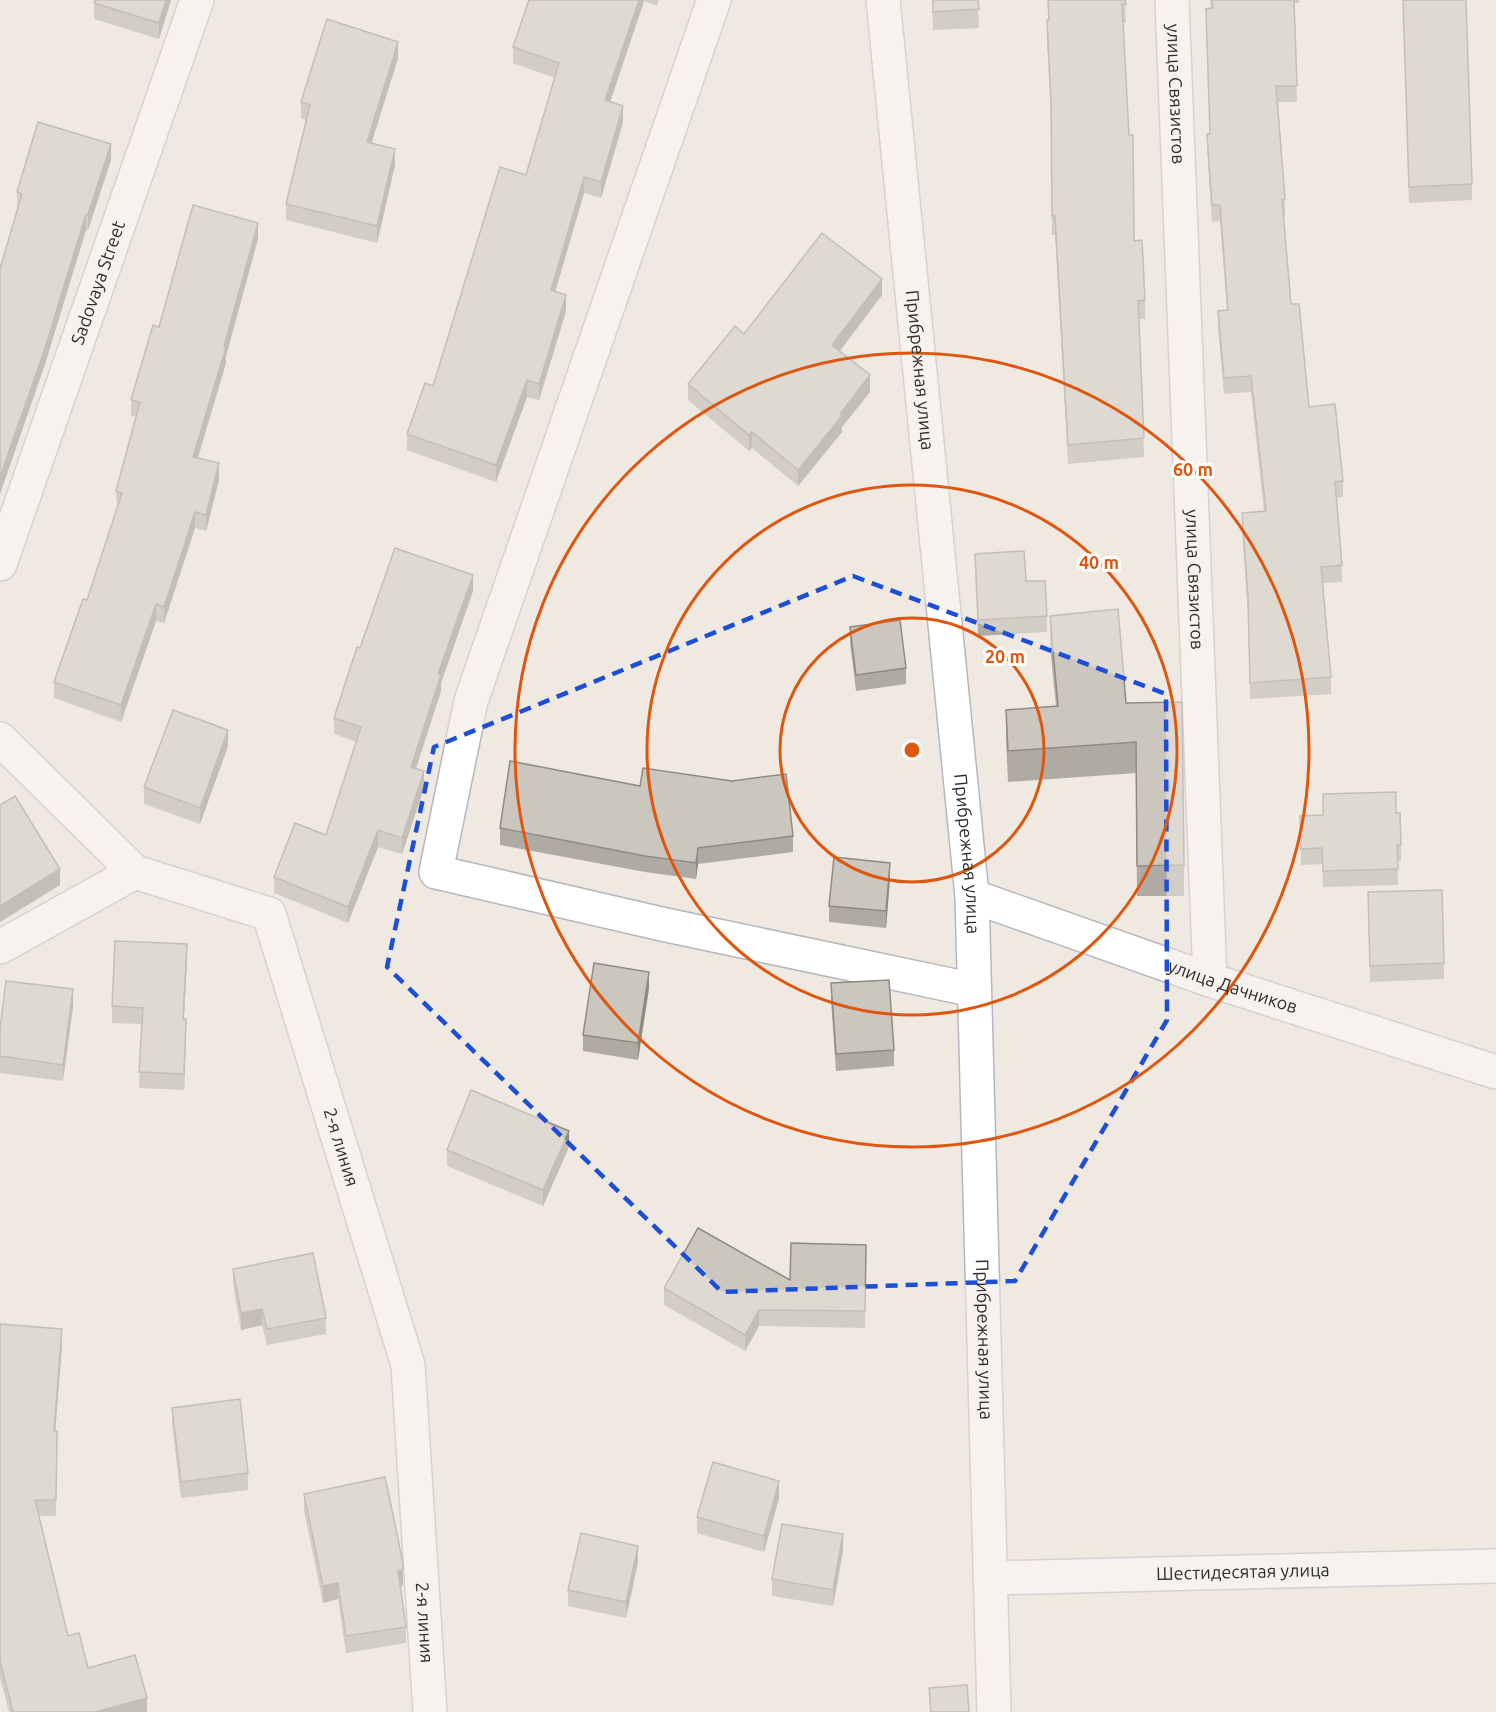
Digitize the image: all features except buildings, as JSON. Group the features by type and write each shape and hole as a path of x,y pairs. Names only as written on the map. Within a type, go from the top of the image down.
{"street":[{"name":"Sadovaya Street","path":"0,564 197,0"},
{"path":"714,0 471,701 436,872 677,927 974,990"},
{"name":"Прибрежная улица","path":"883,0 972,896 994,1712"},
{"name":"улица Связистов","path":"1172,0 1210,980"},
{"name":"2-я линия","path":"0,739 135,872 269,914 408,1365 430,1712"},
{"path":"0,947 135,872"},
{"name":"улица Дачников","path":"972,896 1210,980 1496,1072"},
{"name":"Шестидесятая улица","path":"991,1578 1496,1566"}],"highlighted area":[{"path":"853,576 1166,694 1167,1020 1015,1281 722,1292 387,967 434,747"}]}
